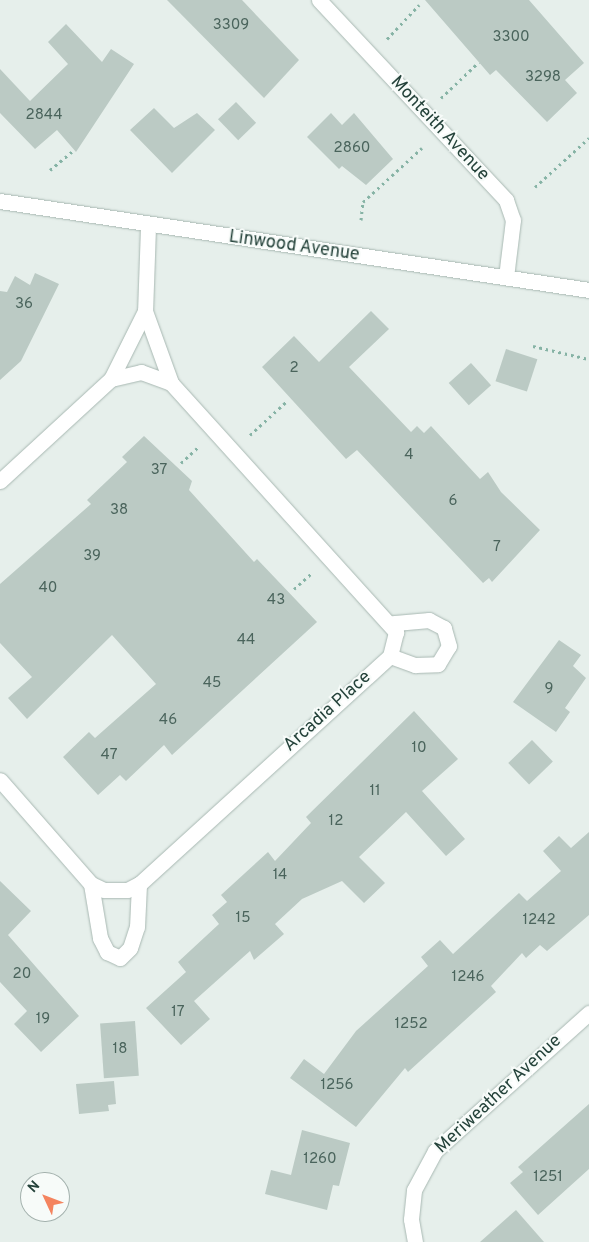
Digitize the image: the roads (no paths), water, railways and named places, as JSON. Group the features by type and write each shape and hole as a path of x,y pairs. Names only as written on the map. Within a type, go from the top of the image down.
{"street":[{"name":"Monteith Avenue","path":"319,0 506,200 513,220 506,277"},
{"name":"Linwood Avenue","path":"0,201 148,227 589,290"},
{"path":"0,481 112,379 144,311 148,227"},
{"path":"144,311 171,383 392,623 396,632 390,656 415,665 438,664 449,646 444,628 429,620 392,623"},
{"path":"112,379 141,372 171,383"},
{"name":"Arcadia Place","path":"90,884 115,891 139,884 390,656"},
{"path":"0,780 90,884 100,938 107,952 120,958 130,948 137,927 139,884"},
{"name":"Meriweather Avenue","path":"415,1242 410,1219 414,1190 436,1151 589,1013"}]}
